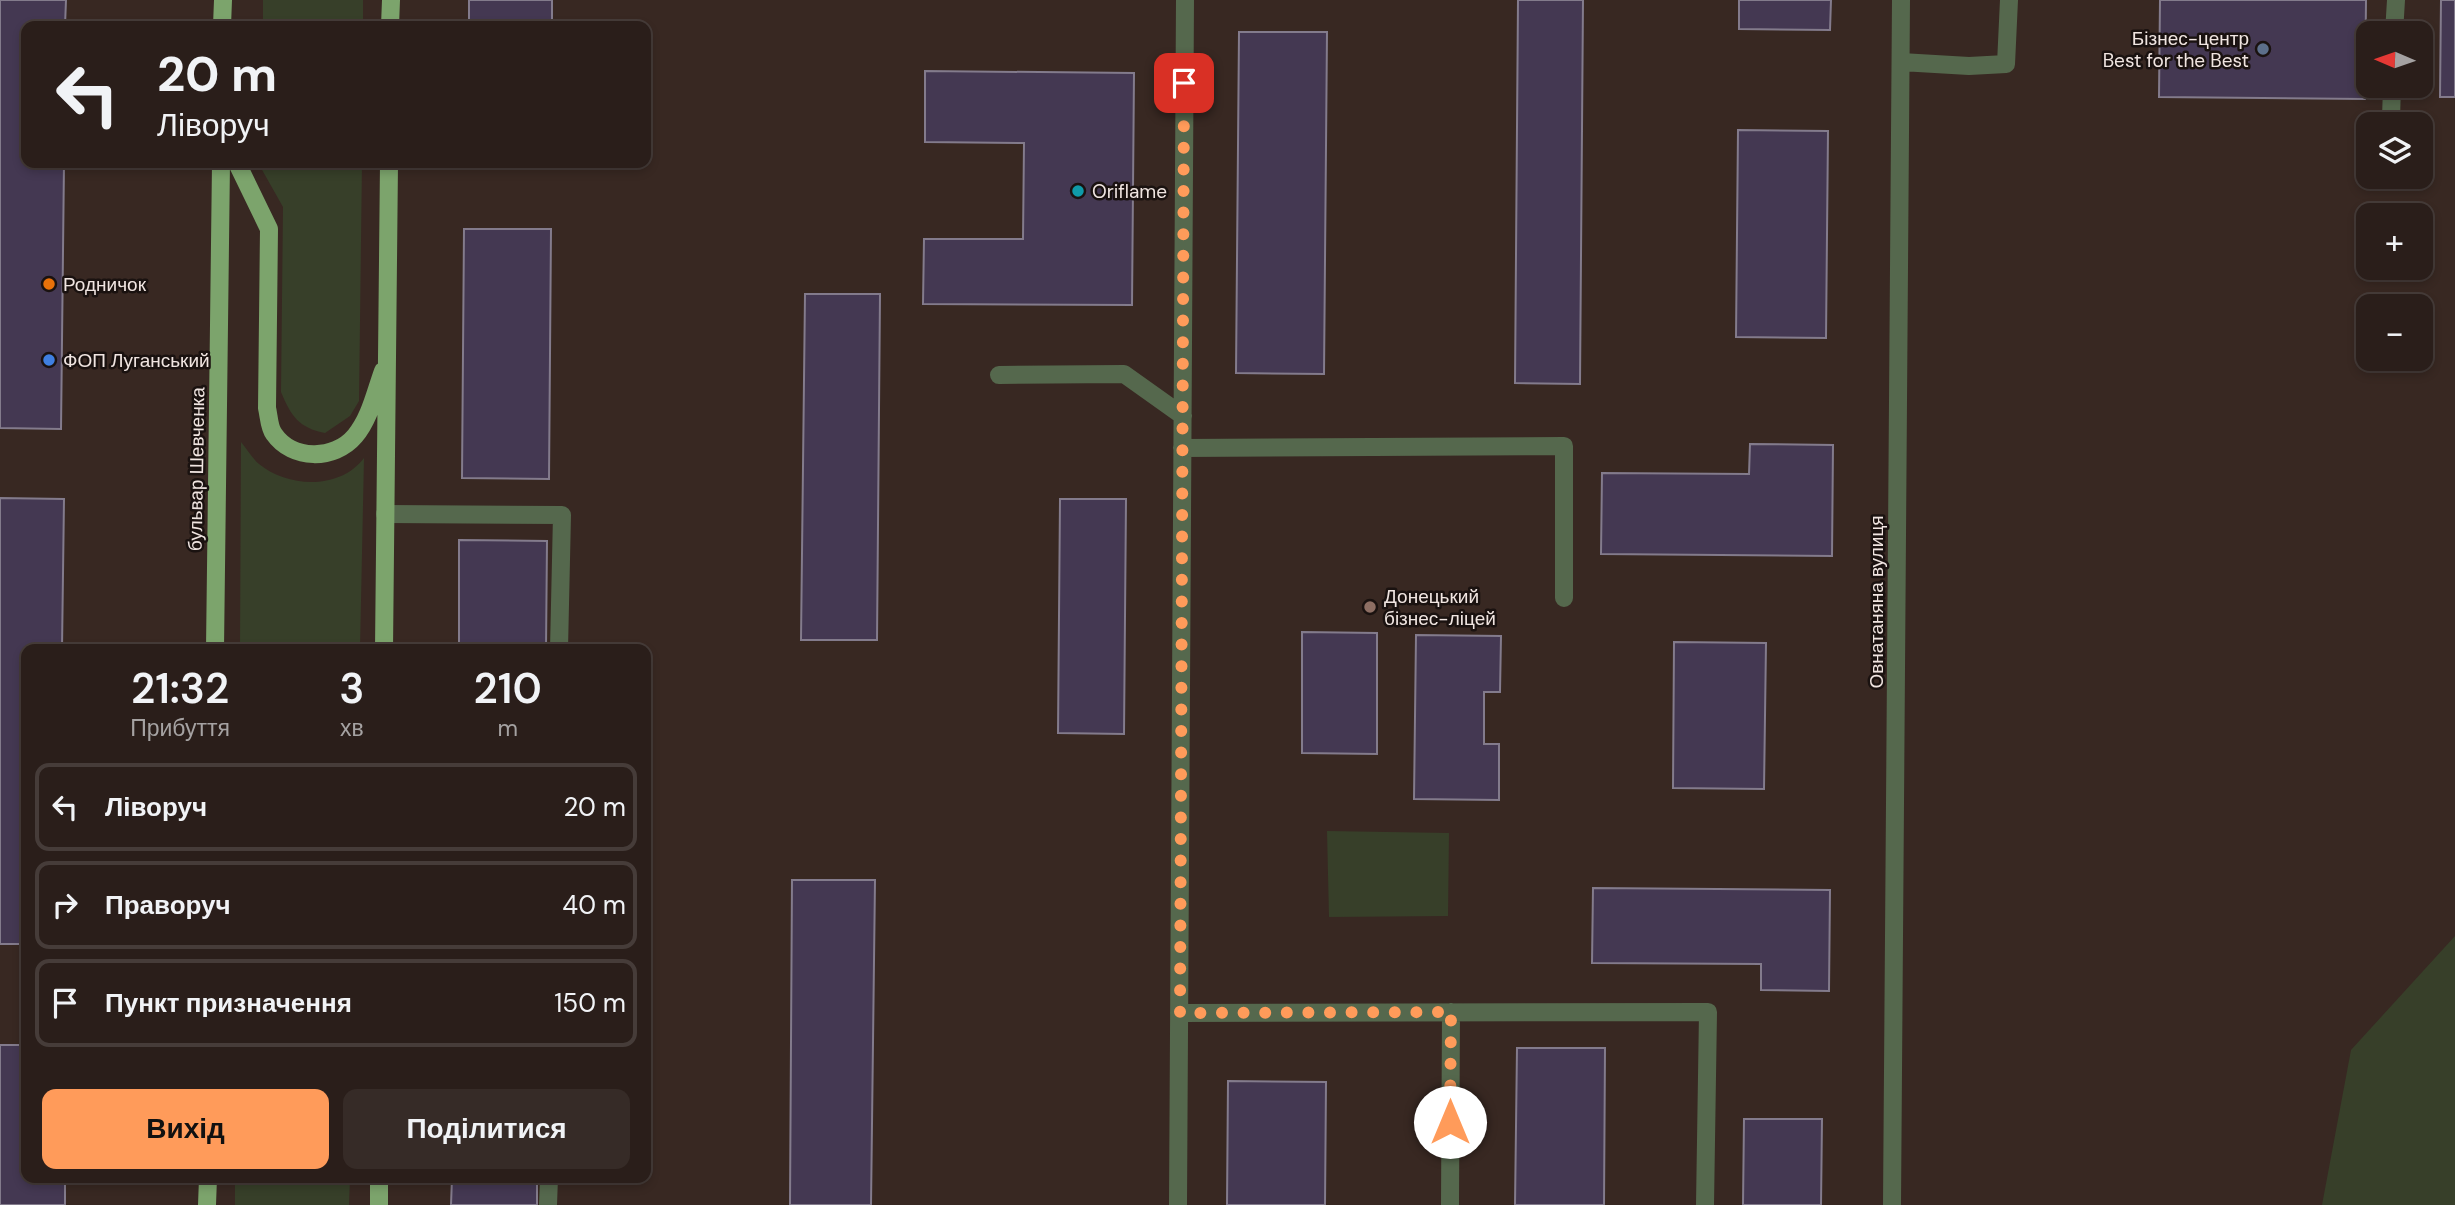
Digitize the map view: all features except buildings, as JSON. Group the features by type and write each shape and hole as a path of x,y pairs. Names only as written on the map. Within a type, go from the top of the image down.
{"main road":[{"path":"222,21 223,0"},
{"path":"390,21 391,0"},
{"name":"бульвар Шевченка","path":"215,644 221,168"},
{"path":"239,168 269,229 267,408 272,433 290,450 310,456 353,440 365,422 387,357"},
{"path":"384,644 389,168"},
{"path":"207,1205 208,1183"},
{"path":"379,1183 379,1205"}],"street":[{"path":"1178,1205 1185,0"},
{"name":"Овнатаняна вулиця","path":"1892,1205 1901,0"},
{"path":"1901,62 1969,66 2006,64 2009,0"},
{"path":"2395,21 2396,0"},
{"path":"999,375 1124,374 1183,415"},
{"path":"1182,448 1564,446 1564,598"},
{"path":"385,514 562,515 559,644"},
{"path":"1450,1205 1451,1012"},
{"path":"1180,1013 1708,1012 1705,1205"},
{"path":"548,1205 549,1183"}],"green space":[{"path":"263,0 363,0 363,21 263,21"},
{"path":"261,168 362,168 359,401 350,416 325,433 309,428 297,420 281,392 283,207"},
{"path":"241,442 259,464 284,478 299,481 313,482 342,476 364,458 360,644 240,644"},
{"path":"1327,831 1449,833 1448,916 1329,917"},
{"path":"2455,936 2455,1205 2322,1205 2351,1050"},
{"path":"235,1183 350,1183 349,1205 235,1205"}],"place":[{"name":"Бізнес-центр Best for the Best","path":"2263,49"},
{"name":"Oriflame","path":"1078,191"},
{"name":"Родничок","path":"49,284"},
{"name":"ФОП Луганський","path":"49,360"},
{"name":"Донецький бізнес-ліцей","path":"1370,607"}],"route":[{"path":"1184,83 1180,1013 1451,1012 1450,1122"}]}
